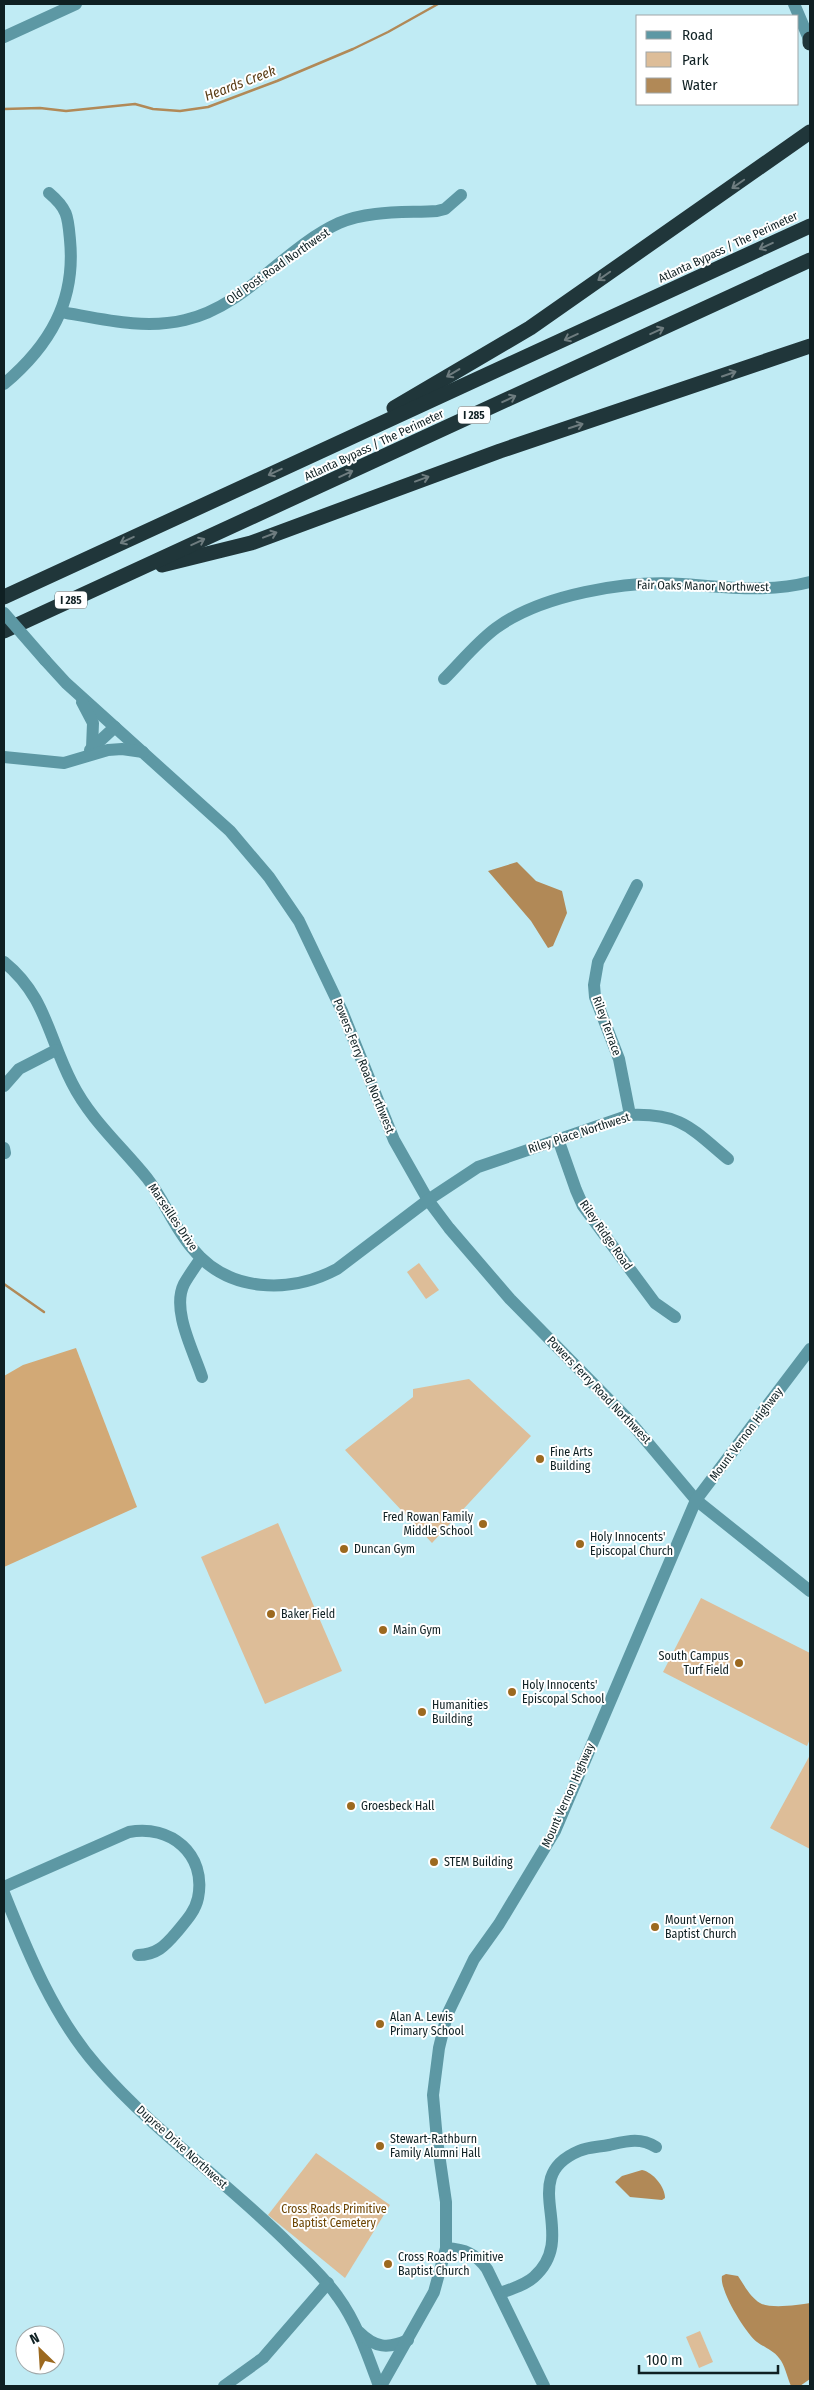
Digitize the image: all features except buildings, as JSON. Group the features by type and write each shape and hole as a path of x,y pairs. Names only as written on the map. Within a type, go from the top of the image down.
{"highway":[{"path":"335,444 530,328 809,132"},
{"name":"Atlanta Bypass / The Perimeter","path":"4,597 810,226"},
{"name":"Atlanta Bypass / The Perimeter","path":"4,631 810,260"},
{"path":"138,569 188,560 251,542 500,451 810,346"}],"street":[{"path":"4,37 76,4"},
{"path":"799,16 810,41"},
{"path":"4,384 32,359 48,337 61,312 69,285 72,257 66,210 49,194"},
{"name":"Old Post Road Northwest","path":"61,312 138,325 164,324 187,320 229,301 316,236 339,223 371,214 437,212 445,209 461,195"},
{"name":"Fair Oaks Manor Northwest","path":"444,679 496,629 519,614 541,605 606,588 631,584 679,583 751,589 776,588 810,582"},
{"path":"4,613 72,688 85,706 93,723 92,748"},
{"name":"Powers Ferry Road Northwest","path":"72,688 230,832 269,877 295,914 342,1011 394,1140 428,1200 489,1276 627,1418 696,1500 810,1591"},
{"path":"76,760 115,727"},
{"path":"4,757 64,763 108,750 143,752"},
{"name":"Riley Terrace","path":"630,1115 619,1060 595,997 594,985 598,962 637,885"},
{"name":"Marseilles Drive","path":"4,962 18,974 37,1000 56,1050 85,1106 161,1197 185,1240 201,1258 222,1273 248,1283 275,1286 303,1283 321,1277 337,1268 428,1200"},
{"path":"4,1086 19,1069 56,1050"},
{"name":"Riley Place Northwest","path":"428,1200 478,1167 558,1138 630,1115 654,1114 677,1120 690,1128 728,1159"},
{"name":"Riley Ridge Road","path":"558,1138 576,1190 584,1206 655,1303 675,1317"},
{"path":"201,1258 184,1284 180,1305 181,1316 202,1377"},
{"name":"Mount Vernon Highway","path":"408,2340 434,2292 446,2248 446,2202 433,2096 439,2048 447,2015 474,1959 499,1924 554,1831 696,1500 810,1349"},
{"path":"4,1887 129,1832 150,1830 168,1836 184,1847 194,1862 199,1881 198,1898 190,1916 165,1946 153,1953 138,1955"},
{"name":"Dupree Drive Northwest","path":"4,1893 23,1940 57,2009 95,2064 127,2098 275,2230 328,2283 343,2304 380,2386"},
{"path":"500,2293 524,2284 534,2277 549,2257 554,2229 547,2190 552,2174 561,2162 580,2151 635,2140 647,2141 656,2147"},
{"path":"446,2248 467,2251 480,2260 500,2293 544,2386"},
{"path":"224,2386 263,2358 328,2283"},
{"path":"356,2330 376,2345 390,2346 408,2340"},
{"path":"380,2386 408,2340"}],"green space":[{"path":"419,1263 439,1290 426,1299 407,1272"},
{"path":"469,1379 531,1436 432,1543 345,1450 413,1397 413,1389"},
{"name":"Baker Field","path":"278,1523 342,1671 265,1704 201,1557"},
{"name":"South Campus Turf Field","path":"701,1598 810,1653 810,1739 807,1746 663,1672"},
{"path":"810,1755 810,1849 770,1828"},
{"name":"Cross Roads Primitive Baptist Cemetery","path":"316,2153 390,2205 345,2278 268,2215"},
{"path":"700,2331 713,2362 699,2368 686,2337"}],"shaded area":[{"path":"76,1348 137,1507 4,1567 4,1376 23,1365"}],"water":[{"path":"517,862 536,881 562,891 567,913 553,946 548,948 531,921 488,871"},
{"path":"642,2170 658,2181 663,2189 665,2198 662,2200 630,2197 615,2182 622,2176"},
{"path":"726,2274 738,2276 753,2298 765,2305 785,2306 810,2303 810,2379 800,2386 791,2386 779,2358 752,2337 734,2311 722,2283 722,2276"}],"waterway":[{"name":"Heards Creek","path":"4,109 40,108 66,111 135,104 153,109 180,111 208,107 353,49 438,4"},
{"path":"4,1284 44,1312"}],"place":[{"name":"Fine Arts Building","path":"540,1459"},
{"name":"Fred Rowan Family Middle School","path":"483,1524"},
{"name":"Holy Innocents' Episcopal Church","path":"580,1544"},
{"name":"Duncan Gym","path":"344,1549"},
{"name":"Baker Field","path":"271,1614"},
{"name":"Main Gym","path":"383,1630"},
{"name":"South Campus Turf Field","path":"739,1663"},
{"name":"Holy Innocents' Episcopal School","path":"512,1692"},
{"name":"Humanities Building","path":"422,1712"},
{"name":"Groesbeck Hall","path":"351,1806"},
{"name":"STEM Building","path":"434,1862"},
{"name":"Mount Vernon Baptist Church","path":"655,1927"},
{"name":"Alan A. Lewis Primary School","path":"380,2024"},
{"name":"Stewart-Rathburn Family Alumni Hall","path":"380,2146"},
{"name":"Cross Roads Primitive Baptist Church","path":"388,2264"}]}
